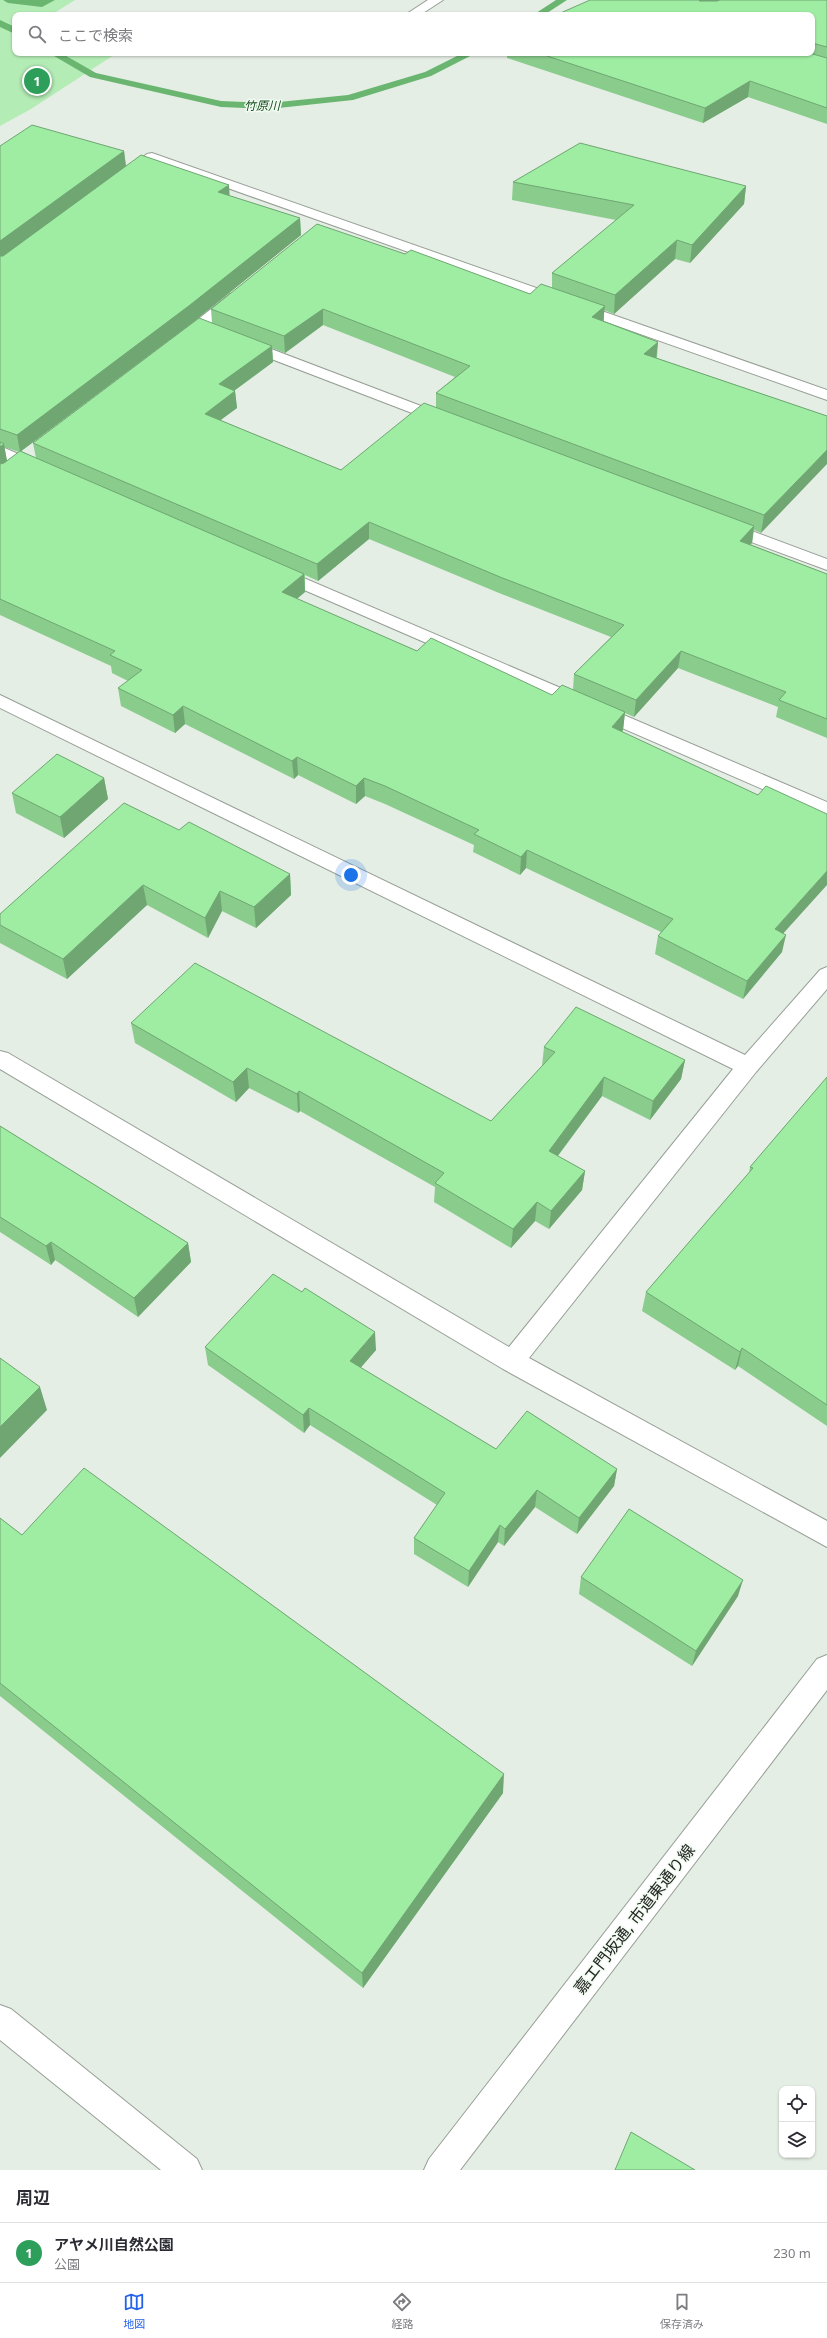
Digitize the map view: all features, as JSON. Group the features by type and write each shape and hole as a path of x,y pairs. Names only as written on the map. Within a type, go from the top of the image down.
{"street":[{"path":"416,12 437,0"},
{"path":"114,185 152,158 329,222 827,395"},
{"path":"317,231 329,222"},
{"path":"172,346 212,332 246,288"},
{"path":"212,332 457,425"},
{"path":"0,451 28,456 58,477"},
{"path":"5,473 28,456"},
{"path":"708,520 827,565"},
{"path":"263,566 827,810"},
{"path":"0,701 748,1066"},
{"path":"512,1361 748,1066 827,975"},
{"path":"0,1059 512,1361 827,1535"},
{"name":"嘉エ門坂通, 市道東通り線","path":"440,2170 827,1668"},
{"path":"0,2020 186,2170"}],"green space":[{"path":"0,0 75,0 56,12 12,12 12,56 112,56 31,109 0,126"}],"building":[{"path":"590,0 827,0 827,47 815,44 815,12 563,12"},
{"path":"815,55 827,58 827,108 750,81 705,108 547,56 815,56"},
{"path":"32,125 124,151 0,241 0,146"},
{"path":"580,143 746,186 692,245 677,240 615,295 552,273 634,205 513,182"},
{"path":"141,155 229,185 218,192 300,218 190,305 17,435 0,429 0,256 3,256"},
{"path":"317,224 405,254 411,250 530,294 541,284 605,306 592,317 658,342 644,354 827,416 827,450 764,515 436,393 470,366 323,309 284,336 211,309"},
{"path":"199,318 272,346 219,384 235,391 205,414 341,470 424,403 754,526 740,541 827,574 827,719 779,700 786,692 681,651 636,700 574,674 624,625 500,577 369,522 317,564 33,443"},
{"path":"20,451 304,574 282,592 417,651 431,638 552,695 562,685 625,712 612,727 758,795 766,786 827,814 827,871 775,929 786,935 747,981 658,936 673,919 527,850 521,857 474,834 479,830 385,786 364,778 356,786 297,757 292,761 183,706 173,715 118,688 142,670 110,655 115,651 0,599 0,464 4,463"},
{"path":"57,754 104,778 60,817 12,793"},
{"path":"124,803 179,830 189,822 290,874 254,907 220,891 205,918 143,885 63,959 0,925 0,914"},
{"path":"195,963 491,1121 555,1052 544,1047 576,1007 685,1060 653,1101 604,1077 549,1151 585,1171 551,1211 537,1202 513,1229 435,1183 444,1173 299,1091 297,1094 247,1068 233,1082 131,1023"},
{"path":"827,1077 827,1405 742,1348 740,1352 646,1292 753,1168 750,1167"},
{"path":"0,1126 188,1243 134,1298 51,1242 46,1246 0,1217"},
{"path":"273,1274 302,1292 305,1288 375,1332 350,1361 496,1449 527,1411 617,1469 579,1518 537,1490 505,1529 500,1525 469,1571 414,1538 445,1493 309,1408 303,1415 205,1347"},
{"path":"0,1358 40,1387 0,1427"},
{"path":"84,1468 504,1774 362,1973 0,1683 0,1518 22,1535"},
{"path":"629,1509 743,1580 696,1651 581,1577"},
{"path":"631,2132 695,2170 615,2170"}],"waterway":[{"path":"8,0 42,4 50,0"},
{"name":"竹原川","path":"543,12 562,0"},
{"name":"竹原川","path":"0,23 12,29"},
{"name":"竹原川","path":"59,56 93,75 221,104 269,106 349,98 428,74 465,56"}],"place":[{"name":"アヤメ川自然公園","path":"37,81"}]}
